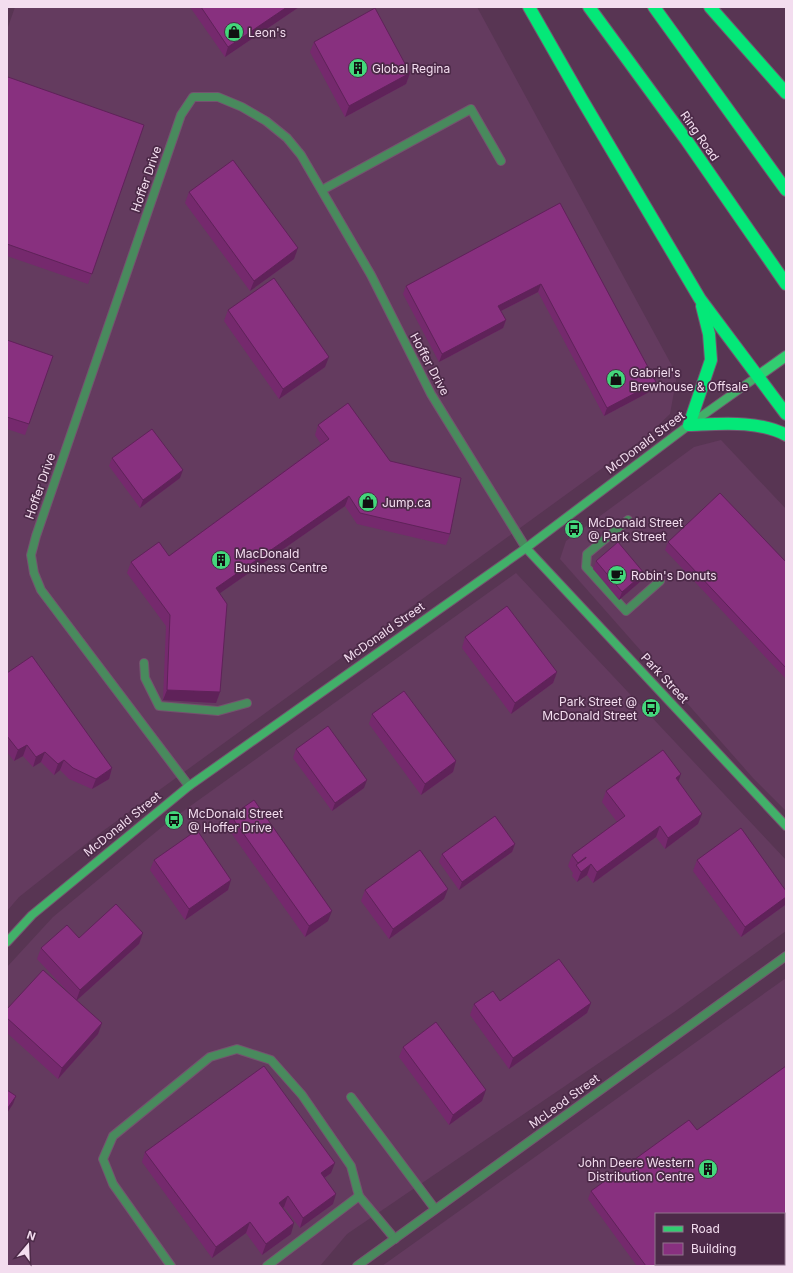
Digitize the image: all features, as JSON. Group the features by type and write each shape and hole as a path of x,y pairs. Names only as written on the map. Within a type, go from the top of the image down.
{"highway":[{"path":"530,7 581,98 700,299 786,414"},
{"name":"Ring Road","path":"589,7 687,141 786,284"},
{"path":"654,7 786,190"},
{"path":"710,7 786,93"},
{"path":"700,299 709,334 710,360 690,425 732,424 757,426 780,431 786,435"}],"main road":[{"name":"McDonald Street","path":"7,942 32,915 189,786 526,548 690,425 786,356"},
{"name":"Park Street","path":"526,548 786,826"}],"street":[{"name":"Hoffer Drive","path":"189,786 41,590 34,573 31,555 36,536 181,115 193,97 218,97 242,107 266,121 287,138 301,155 371,275 431,394 526,548"},
{"path":"322,190 471,109 501,161"},
{"path":"628,520 587,554 586,567 626,611 660,581"},
{"path":"144,663 145,678 159,706 218,711 246,703"},
{"name":"McLeod Street","path":"357,1266 786,956"},
{"path":"171,1266 113,1184 104,1159 113,1136 210,1057 237,1049 271,1060 302,1095 351,1166 359,1196 395,1239"},
{"path":"351,1097 435,1209"},
{"path":"267,1266 359,1196"}],"shaded area":[{"path":"15,7 477,7 677,375 670,414 648,435 96,836 19,897 7,911 7,30"},
{"path":"721,440 786,509 786,811 753,778 560,559 566,541 694,447"},
{"path":"516,573 786,860 786,931 674,1012 347,1234 320,1266 7,1266 7,967 53,917 168,822"},
{"path":"786,978 786,1266 382,1266"}],"building":[{"name":"Leon's","path":"201,7 287,7 228,47"},
{"name":"Global Regina","path":"375,8 410,73 349,106 314,42"},
{"path":"8,77 144,125 92,274 7,244"},
{"path":"233,160 298,248 254,281 189,192"},
{"path":"560,203 656,382 607,408 541,284 498,306 506,320 442,354 406,286"},
{"path":"274,278 329,357 283,389 228,310"},
{"path":"7,340 53,356 29,424 7,417"},
{"name":"MacDonald Business Centre","path":"348,403 390,461 461,478 450,534 360,513 349,496 216,588 227,604 220,692 167,690 170,615 131,562 159,542 169,556 329,439 318,425"},
{"path":"152,429 183,470 143,500 112,458"},
{"path":"720,493 786,562 786,668 668,542"},
{"name":"Robin's Donuts","path":"618,542 644,573 622,592 596,561"},
{"path":"507,606 557,672 515,703 465,637"},
{"path":"32,656 112,768 96,779 73,768 64,760 58,764 45,752 36,757 27,745 18,750 7,736 7,673"},
{"path":"404,691 456,761 425,784 372,714"},
{"path":"328,726 367,780 335,803 296,749"},
{"path":"663,750 681,774 676,778 702,814 668,838 660,826 597,872 591,864 581,872 576,865 586,857 578,863 572,855 625,816 606,791"},
{"path":"254,800 332,911 309,926 231,816"},
{"path":"495,816 515,844 462,882 442,854"},
{"path":"741,828 786,891 786,897 745,927 697,860"},
{"path":"197,830 231,880 189,909 154,860"},
{"path":"420,850 448,889 393,929 365,890"},
{"path":"116,904 143,933 80,990 41,948 67,925 79,938"},
{"path":"559,959 591,1003 513,1058 474,1004 493,991 500,1001"},
{"path":"43,970 102,1023 62,1068 7,1018 7,1009"},
{"path":"436,1022 486,1090 453,1115 403,1047"},
{"path":"264,1066 335,1163 321,1173 336,1194 303,1218 288,1196 279,1203 294,1223 266,1244 250,1222 216,1247 145,1152"},
{"name":"John Deere Western Distribution Centre","path":"786,1066 786,1266 646,1266 591,1191 689,1120 697,1130"},
{"path":"7,1090 16,1096 7,1109"}],"place":[{"name":"Leon's","path":"234,32"},
{"name":"Global Regina","path":"358,68"},
{"name":"Gabriel's Brewhouse & Offsale","path":"616,379"},
{"name":"Jump.ca","path":"368,502"},
{"name":"McDonald Street @ Park Street","path":"574,529"},
{"name":"MacDonald Business Centre","path":"221,560"},
{"name":"Robin's Donuts","path":"617,575"},
{"name":"Park Street @ McDonald Street","path":"651,708"},
{"name":"McDonald Street @ Hoffer Drive","path":"174,820"},
{"name":"John Deere Western Distribution Centre","path":"708,1169"}]}
